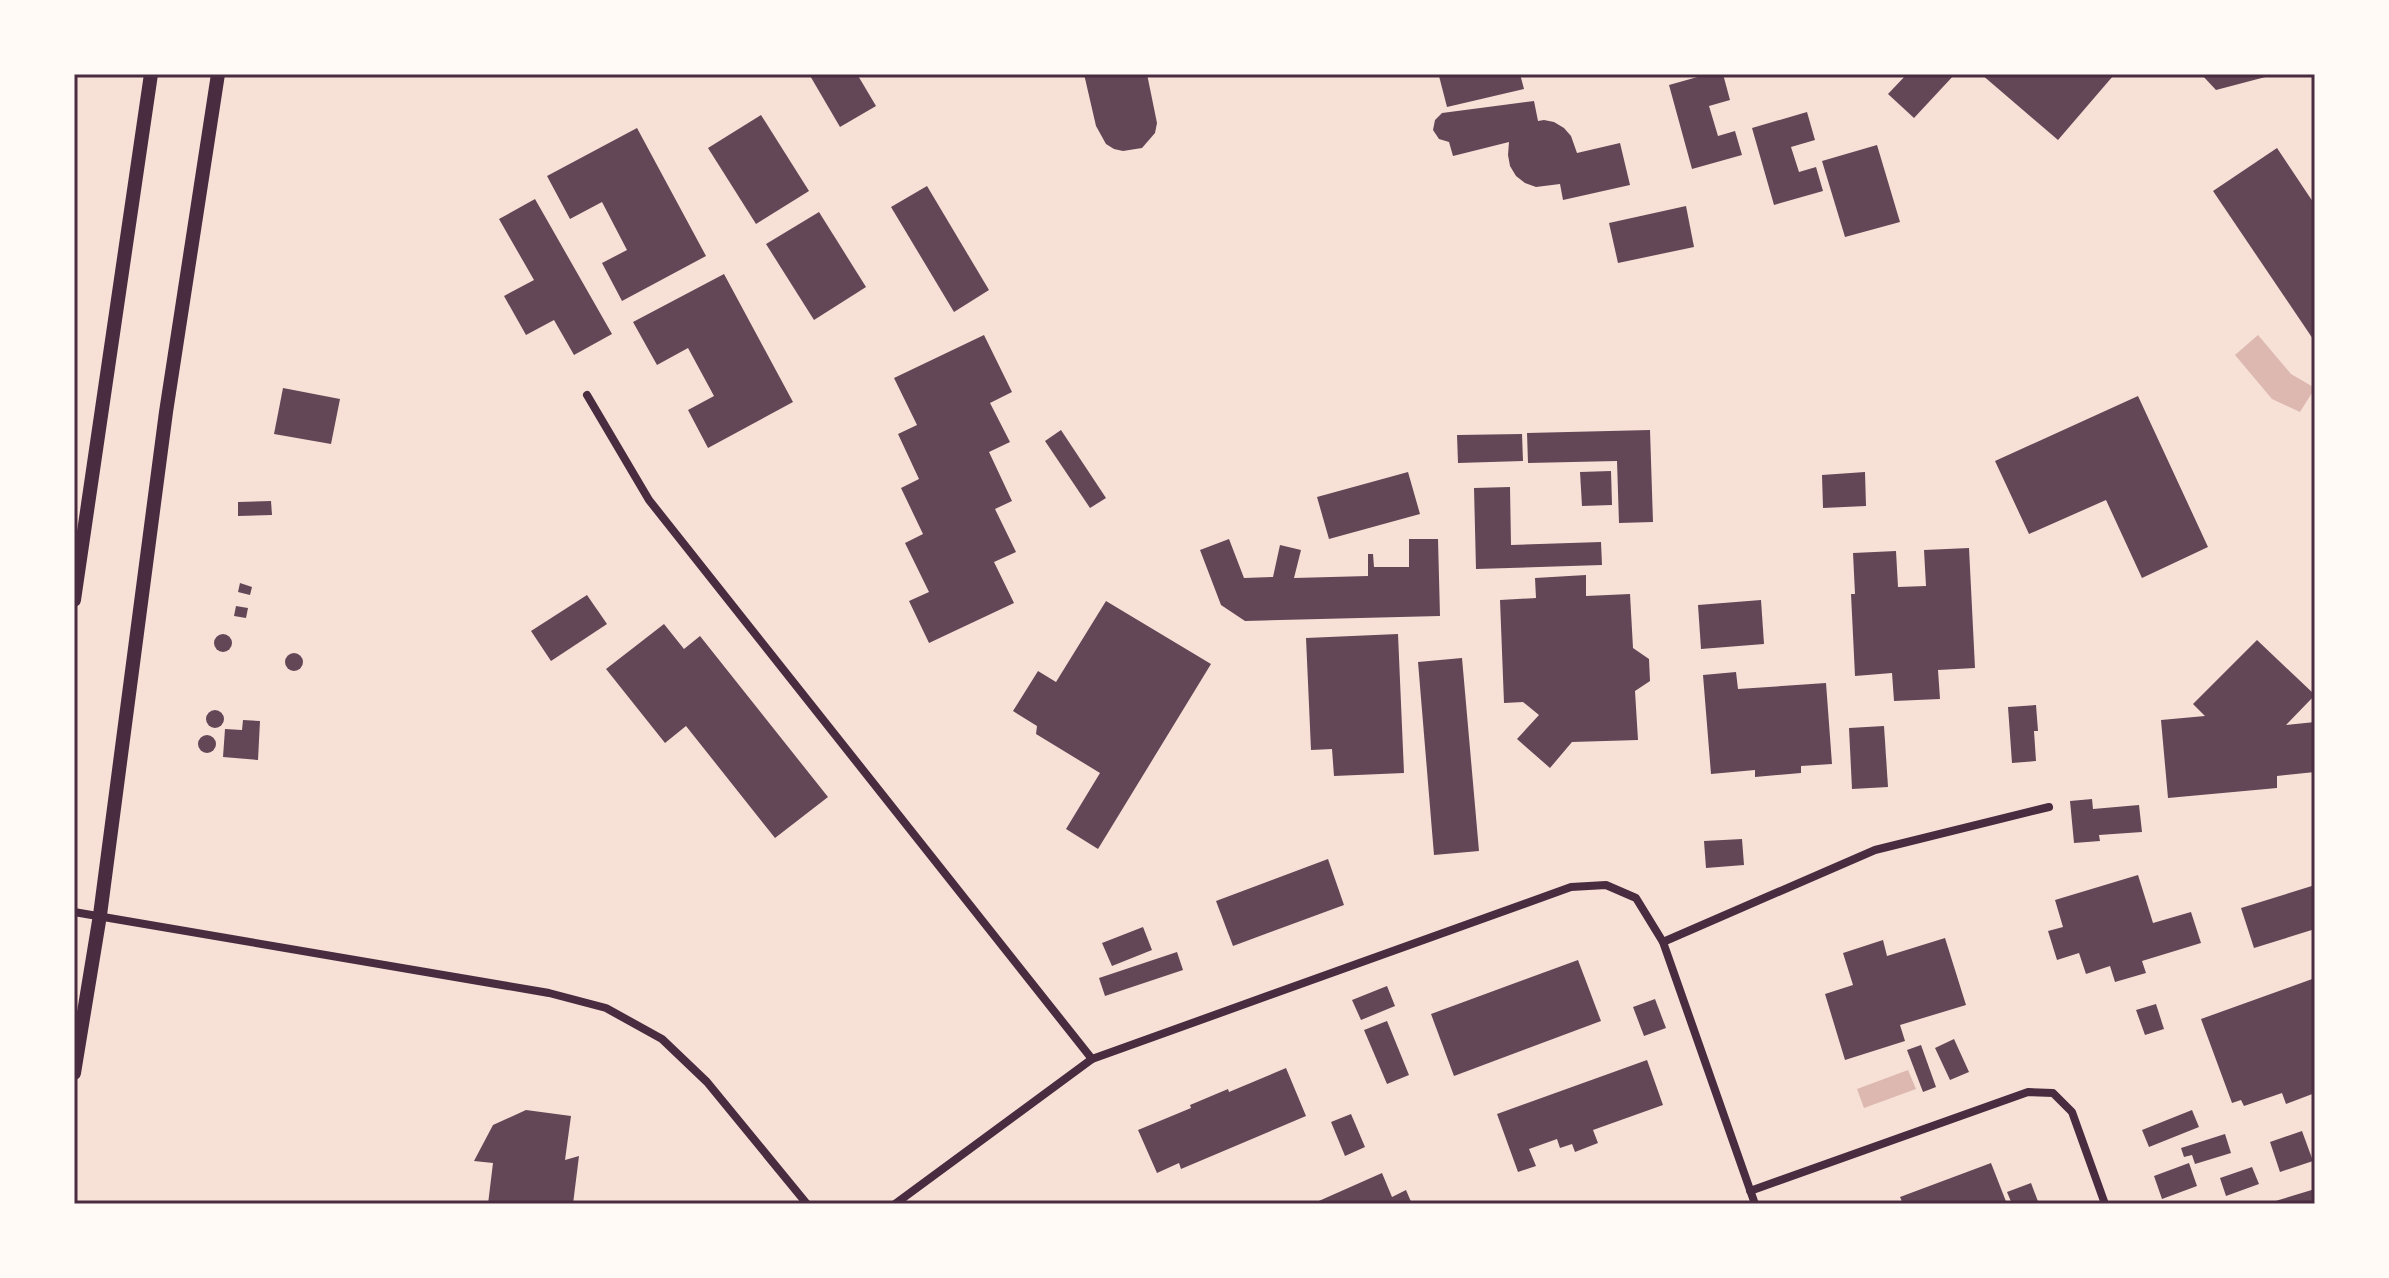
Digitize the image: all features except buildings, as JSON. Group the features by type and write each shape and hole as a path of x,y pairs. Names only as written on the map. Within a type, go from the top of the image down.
{"street":[{"path":"74,600 151,74"},
{"path":"74,1073 100,915 166,412 218,74"},
{"path":"587,395 649,500 1092,1059"},
{"path":"1663,942 1875,850 2049,807"},
{"path":"895,1204 1092,1059 1571,887 1606,885 1636,898 1663,942 1755,1204"},
{"path":"74,912 549,993 606,1008 662,1039 707,1082 807,1204"},
{"path":"1750,1191 2028,1092 2053,1093 2072,1112 2105,1204"}],"shaded area":[{"path":"2258,335 2291,374 2315,388 2300,412 2272,399 2235,355"},
{"path":"1908,1070 1916,1089 1864,1108 1857,1089"}]}
